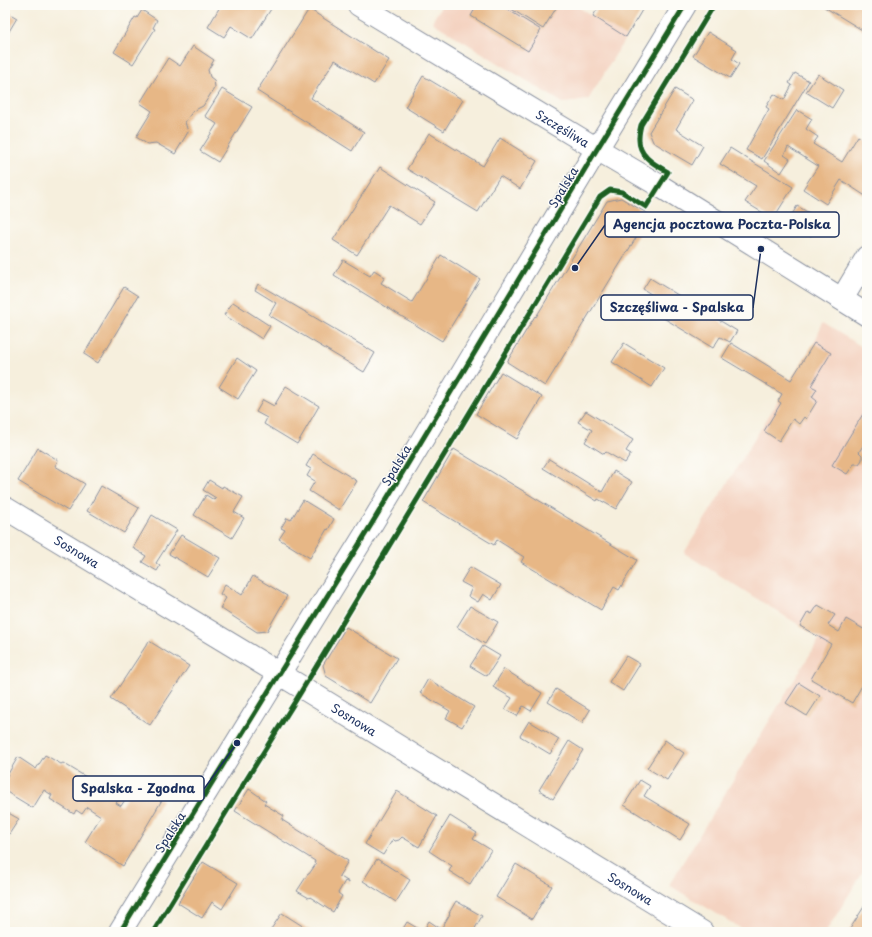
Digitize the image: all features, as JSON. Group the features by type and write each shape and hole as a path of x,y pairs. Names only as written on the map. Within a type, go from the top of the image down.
{"street":[{"name":"Szczęśliwa","path":"359,5 660,186 867,315"},
{"name":"Spalska","path":"120,932 372,525 685,5"},
{"path":"842,299 867,257"},
{"name":"Sosnowa","path":"5,508 702,932"}],"shaded area":[{"path":"442,5 575,5 626,37 588,100 563,103 432,22"},
{"path":"823,323 867,350 867,865 826,932 747,932 669,885 820,638 684,553 814,343"}],"building":[{"path":"221,5 264,5 271,9 252,39 231,26 224,37 208,27"},
{"path":"477,5 500,5 541,30 528,51 471,16"},
{"path":"505,5 558,5 543,29"},
{"path":"600,5 645,5 626,37 593,16"},
{"path":"821,5 867,5 867,33"},
{"path":"309,9 389,60 374,84 335,60 311,98 364,132 352,151 257,91"},
{"path":"142,10 157,20 153,28 155,29 133,64 114,52 135,17 137,18"},
{"path":"5,11 17,18 5,38"},
{"path":"708,32 737,50 732,59 739,64 730,78 693,56"},
{"path":"193,46 214,60 208,70 210,77 214,80 215,87 203,106 193,111 185,122 188,132 175,154 156,143 147,144 136,137 152,111 140,103 168,58 180,66"},
{"path":"795,73 809,81 762,159 746,150 769,109 766,107 774,94 784,100 792,85 789,83"},
{"path":"818,74 843,90 832,108 806,92"},
{"path":"423,76 463,100 444,131 405,107"},
{"path":"222,89 252,107 218,162 200,151 217,124 205,116"},
{"path":"675,89 693,100 676,129 703,146 692,165 653,142 649,132"},
{"path":"797,110 812,119 806,129 818,137 813,144 842,162 858,136 867,142 867,197 841,180 826,204 803,189 818,166 788,147 784,155 790,159 781,173 764,161"},
{"path":"429,133 483,166 500,138 537,161 520,189 500,176 478,212 407,169"},
{"path":"730,148 793,187 773,219 745,202 756,186 720,164"},
{"path":"380,167 435,202 420,224 389,205 357,255 333,240"},
{"path":"621,198 650,215 545,386 507,362 607,201"},
{"path":"797,206 820,219 811,236 787,223"},
{"path":"441,255 480,279 442,341 334,275 343,260 370,276 374,270 385,277 381,283 412,302"},
{"path":"650,278 737,331 730,342 720,337 713,348 647,308 654,296 643,289"},
{"path":"258,284 375,353 364,372 269,315 276,303 255,290"},
{"path":"124,287 138,296 98,363 84,354"},
{"path":"233,302 270,326 262,339 224,315"},
{"path":"624,343 664,368 652,387 612,362"},
{"path":"731,343 791,380 814,343 831,353 811,386 817,389 812,397 817,401 806,419 804,417 799,424 793,419 779,441 764,431 781,403 778,401 782,394 722,358"},
{"path":"237,358 256,371 238,399 219,387"},
{"path":"501,372 542,397 517,439 476,414"},
{"path":"286,386 319,406 297,444 264,424 267,418 256,412 263,400 274,406"},
{"path":"586,411 633,440 626,451 631,454 625,463 606,452 604,454 585,442 592,430 578,422"},
{"path":"863,414 867,417 867,441 859,452 862,455 862,460 859,464 854,464 847,474 832,465"},
{"path":"38,448 58,460 55,466 85,484 68,511 18,481"},
{"path":"454,449 637,560 619,590 614,587 601,610 521,562 524,557 497,540 494,545 423,502"},
{"path":"313,454 357,481 339,510 309,491 315,481 307,476 311,469 306,466"},
{"path":"549,459 602,492 614,471 632,482 616,509 598,499 597,501 543,468"},
{"path":"209,480 222,488 223,486 243,497 234,512 244,518 232,538 194,515 206,495 214,500 216,498 203,490"},
{"path":"101,486 139,508 124,533 87,511"},
{"path":"303,500 334,519 310,558 279,539 285,530 281,528 287,518 291,520"},
{"path":"152,515 177,530 156,563 160,566 157,571 142,562 146,556 133,548"},
{"path":"181,535 220,558 208,577 169,554"},
{"path":"470,567 501,585 492,600 483,594 478,602 468,596 472,588 461,582"},
{"path":"253,576 287,596 267,631 257,632 220,608 226,598 220,594 225,584 242,595"},
{"path":"818,605 835,615 828,625 839,632 846,619 867,631 867,677 852,703 811,679 831,644 800,626 808,612 812,614"},
{"path":"470,606 498,622 485,644 457,627"},
{"path":"346,627 397,658 370,703 326,676 323,665"},
{"path":"149,641 189,666 150,725 111,699"},
{"path":"483,646 500,656 487,676 470,666"},
{"path":"626,656 640,664 623,691 609,682"},
{"path":"504,669 542,693 531,711 523,706 517,716 505,709 512,698 493,687"},
{"path":"428,679 474,707 462,727 446,718 450,711 420,693"},
{"path":"799,683 820,696 807,716 786,703"},
{"path":"556,689 590,710 582,723 548,702"},
{"path":"529,721 559,739 550,754 520,736"},
{"path":"665,740 684,753 667,780 647,768"},
{"path":"569,741 583,750 553,799 539,790"},
{"path":"45,755 61,764 63,763 104,788 105,786 121,796 116,803 121,806 135,784 162,800 123,866 85,842 101,816 87,807 82,814 76,810 74,814 50,799 52,795 44,790 33,808 5,791 5,779 18,757 36,769"},
{"path":"640,780 650,786 644,796 690,824 680,840 624,805"},
{"path":"249,789 266,801 264,804 284,816 282,820 348,861 339,876 349,883 345,881 338,893 342,896 333,912 310,897 309,898 297,891 316,864 314,863 315,861 235,811"},
{"path":"397,791 437,816 419,847 402,837 395,841 393,839 383,855 365,844"},
{"path":"5,811 19,819 6,839 5,838"},
{"path":"450,816 477,833 473,839 491,850 470,884 449,871 452,866 429,851"},
{"path":"377,859 410,880 396,902 363,881"},
{"path":"203,862 238,883 222,909 212,902 202,918 178,903"},
{"path":"516,864 552,886 532,919 496,897"},
{"path":"456,901 482,916 473,932 432,932 425,928 429,921 441,929"},
{"path":"867,902 867,932 848,932"},
{"path":"282,913 312,932 269,932"},
{"path":"407,922 424,932 401,932"}],"cycle path":[{"path":"120,932 371,525 685,5"},
{"path":"153,932 296,700 600,197 610,190 622,192 646,207 668,172 648,159 641,150 639,144 641,125 714,5"}],"place":[{"name":"Szczęśliwa - Spalska","path":"761,249"},
{"name":"Agencja pocztowa Poczta-Polska","path":"575,268"},
{"name":"Spalska - Zgodna","path":"237,743"}]}
